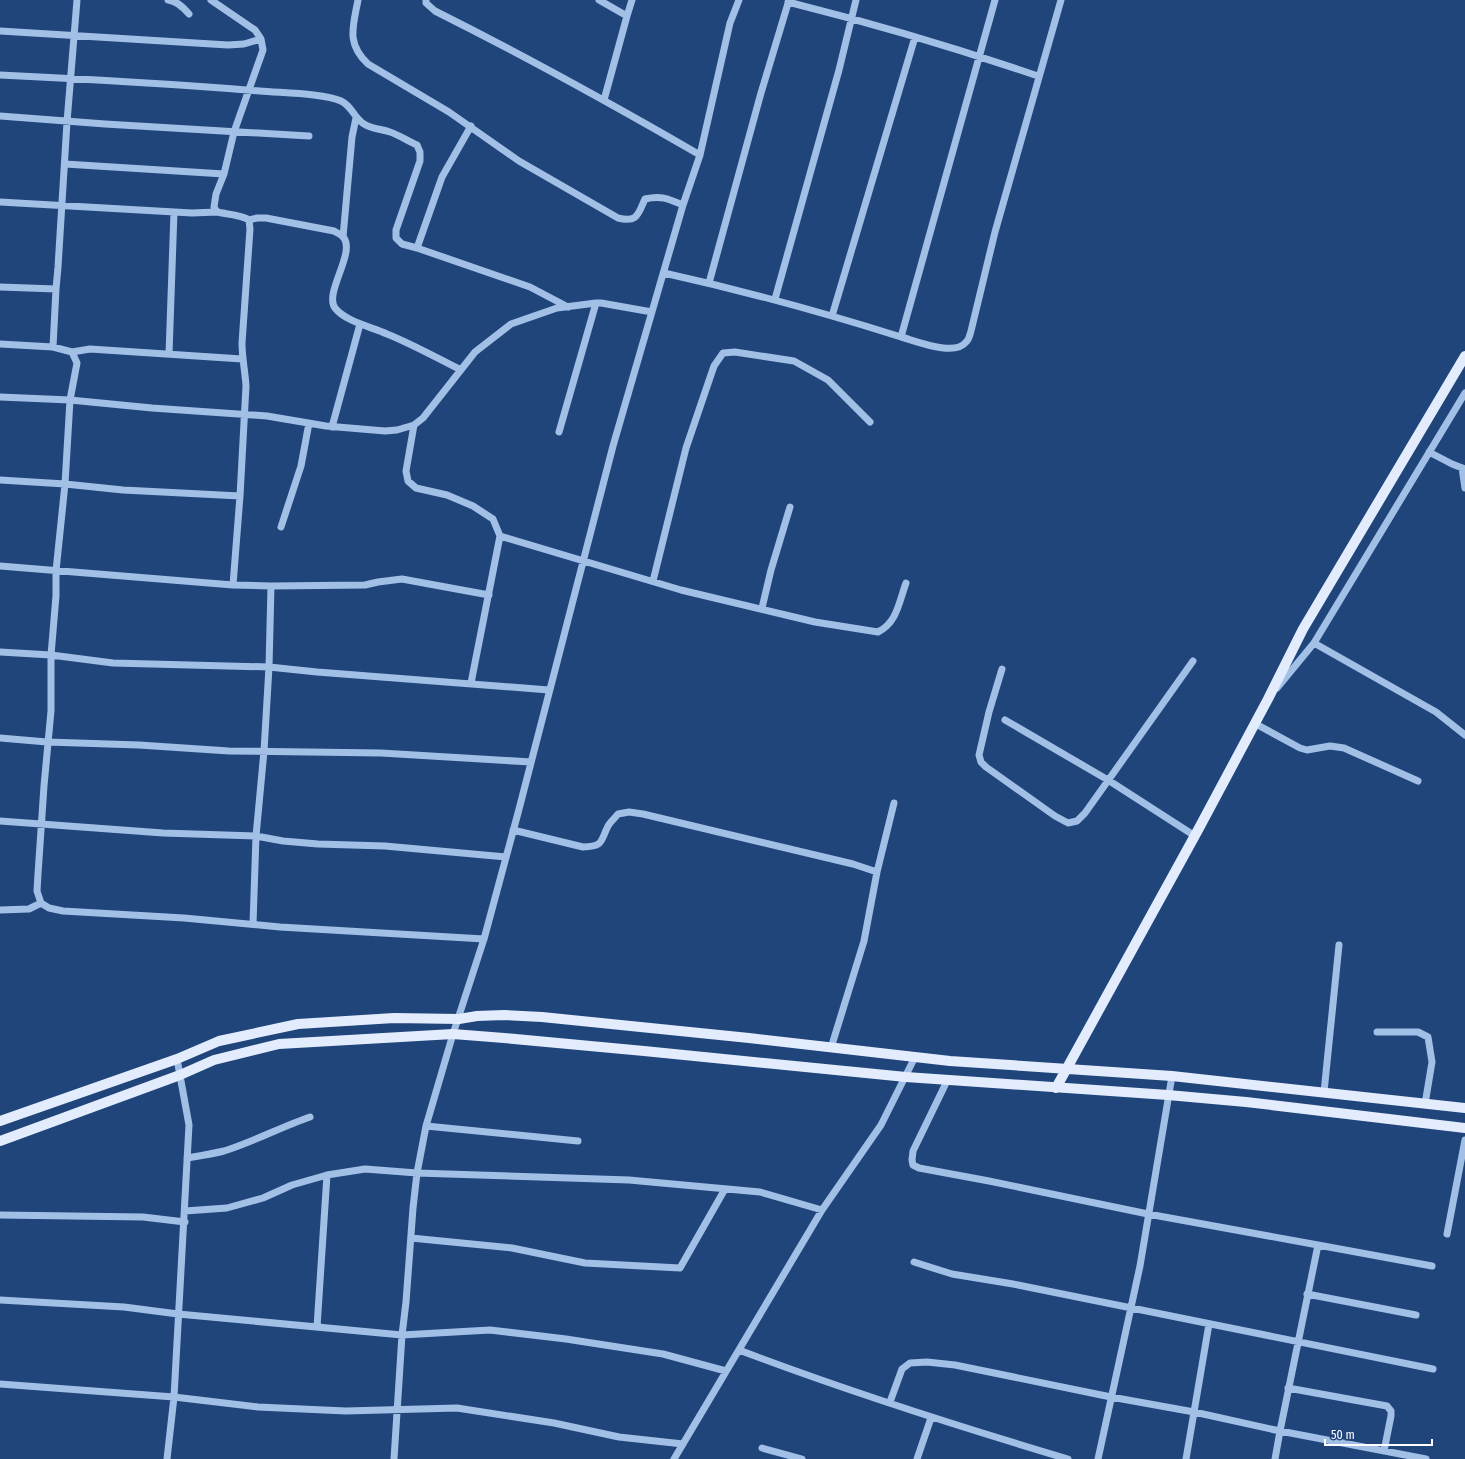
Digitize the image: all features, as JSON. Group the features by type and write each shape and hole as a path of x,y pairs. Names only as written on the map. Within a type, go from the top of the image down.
{"main road":[{"path":"1056,1088 1195,836 1268,699 1303,629 1465,356"},
{"path":"0,1122 177,1059 219,1041 298,1024 394,1018 459,1019 477,1016 504,1015 542,1017 915,1057 1066,1070 1172,1076 1465,1108"},
{"path":"0,1141 180,1075 214,1060 279,1044 453,1034 644,1050 947,1081 1168,1095 1261,1104 1465,1128"}],"street":[{"path":"53,347 64,164 77,0"},
{"path":"168,0 172,0 181,5 189,14"},
{"path":"212,0 255,30 261,39 262,50 234,132 224,174 216,194 214,207 217,212"},
{"path":"358,0 352,30 354,44 359,55 368,64 471,126 519,161 618,218 632,220 637,217 645,199 654,196 684,205"},
{"path":"426,0 426,3 435,10 604,100 700,155"},
{"path":"599,0 627,16"},
{"path":"604,100 632,0"},
{"path":"394,1459 402,1335 417,1173 426,1126 453,1034 484,939 613,446 700,155 730,23 739,0"},
{"path":"775,299 839,70 856,0"},
{"path":"901,337 995,0"},
{"path":"664,274 775,299 943,348 955,349 966,343 971,331 995,232 1038,76 1061,0"},
{"path":"709,283 788,1 979,56 1038,76"},
{"path":"0,31 228,45 244,44 261,39"},
{"path":"832,316 915,37"},
{"path":"0,75 71,78 249,90 324,96 340,100 348,106 356,118 370,127 390,132 417,145 420,152 420,161 396,230 396,238 402,244 530,287 568,307"},
{"path":"0,116 67,122 309,136"},
{"path":"343,237 352,138 356,118"},
{"path":"417,248 442,177 471,126"},
{"path":"64,164 224,174"},
{"path":"0,202 192,213 217,212 245,217 249,220 266,218 334,231 343,237 347,245 336,284 333,302 335,308 342,314 360,324 387,334 461,370"},
{"path":"169,354 174,212"},
{"path":"233,585 240,496 246,374 242,359 242,343 250,229 249,220"},
{"path":"0,287 56,289"},
{"path":"0,397 70,400 152,408 244,414 267,416 332,427 385,431 397,430 414,425 423,418 475,352 511,324 556,308 596,303 652,312"},
{"path":"559,432 596,303"},
{"path":"332,427 360,324"},
{"path":"0,344 53,347 72,352 90,349 242,359"},
{"path":"72,352 77,363 70,400 65,484 56,571 56,596 51,655 51,711 47,742 37,891 40,903 49,908 63,911 280,927 484,939"},
{"path":"653,581 686,448 714,366 723,353 735,352 794,361 828,380 870,422"},
{"path":"1268,699 1314,643 1465,393"},
{"path":"281,526 301,466 309,423"},
{"path":"414,425 406,471 408,482 416,488 447,495 473,506 492,519 500,536 471,683"},
{"path":"1429,452 1452,464 1464,468 1465,488"},
{"path":"0,480 65,484 123,490 240,496"},
{"path":"762,608 771,570 790,507"},
{"path":"500,536 682,590 762,608 815,622 878,632 886,628 893,619 906,583"},
{"path":"0,566 233,585 365,585 402,579 489,595"},
{"path":"253,924 256,836 264,751 269,667 271,586"},
{"path":"1314,643 1436,712 1465,735"},
{"path":"0,652 51,655 113,663 269,667 549,690"},
{"path":"1002,669 989,712 979,755 981,762 1055,816 1068,823 1077,821 1086,813 1193,661"},
{"path":"1005,720 1108,780 1195,836"},
{"path":"1254,724 1300,748 1307,750 1330,746 1344,748 1418,781"},
{"path":"0,738 47,742 139,745 228,751 381,753 531,762"},
{"path":"831,1048 864,941 877,872 894,803"},
{"path":"513,830 583,847 593,846 601,842 608,825 618,814 629,812 643,814 853,864 877,872"},
{"path":"0,821 102,830 256,836 283,841 385,846 506,857"},
{"path":"0,910 30,909 40,903"},
{"path":"1324,1092 1339,945"},
{"path":"1377,1032 1418,1032 1428,1037 1431,1048 1432,1062 1425,1104"},
{"path":"674,1459 822,1210 881,1125 915,1057"},
{"path":"167,1459 174,1397 189,1125 177,1059"},
{"path":"1098,1459 1140,1266 1172,1076"},
{"path":"947,1081 913,1151 913,1164 919,1168 989,1180 1148,1214 1432,1266"},
{"path":"188,1158 223,1151 286,1125 310,1117"},
{"path":"426,1126 578,1141"},
{"path":"1447,1234 1465,1140"},
{"path":"185,1211 227,1208 263,1198 292,1185 327,1174 365,1169 417,1173 629,1180 760,1192 822,1210"},
{"path":"316,1327 327,1174"},
{"path":"411,1238 512,1248 585,1263 680,1268 725,1189"},
{"path":"0,1215 136,1217 184,1222"},
{"path":"1275,1459 1318,1244"},
{"path":"914,1262 952,1274 1013,1284 1433,1369"},
{"path":"1307,1294 1416,1315"},
{"path":"0,1300 124,1307 178,1314 402,1335 490,1330 566,1339 663,1354 726,1371"},
{"path":"1186,1459 1210,1324"},
{"path":"739,1350 820,1380 890,1402 931,1418 1068,1459"},
{"path":"890,1402 902,1369 910,1364 927,1362 956,1365 1426,1459"},
{"path":"0,1384 174,1397 258,1407 346,1411 397,1411 457,1408 554,1423 619,1437 683,1444"},
{"path":"1288,1388 1387,1406 1391,1410 1391,1416 1384,1451"},
{"path":"917,1459 931,1418"},
{"path":"762,1448 802,1459"}]}
